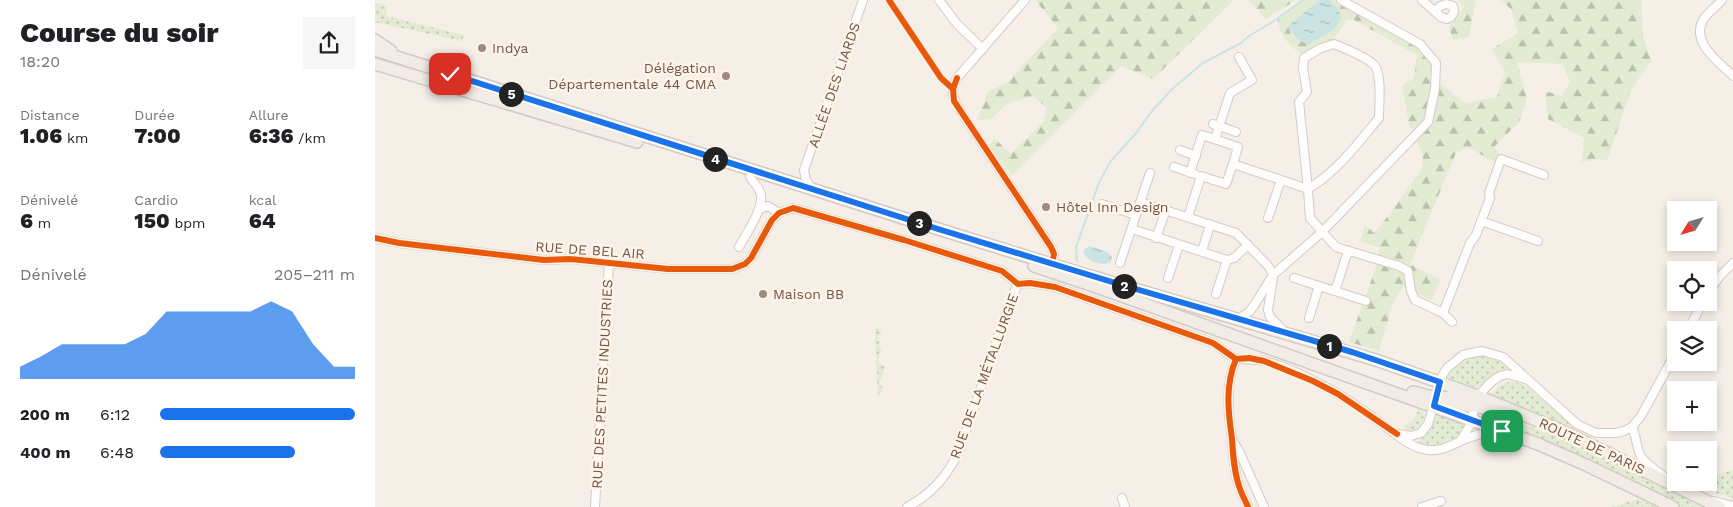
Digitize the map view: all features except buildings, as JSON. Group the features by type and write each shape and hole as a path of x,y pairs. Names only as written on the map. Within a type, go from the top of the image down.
{"main road":[{"path":"375,40 401,58"},
{"name":"ROUTE DE PARIS","path":"375,50 787,182 1052,264 1352,352 1440,382 1477,401 1560,430 1719,507"},
{"name":"ROUTE DE PARIS","path":"375,64 750,178 1094,286 1379,387 1435,402 1471,420 1565,455 1673,507"},
{"path":"1435,402 1477,401"}],"street":[{"name":"ALLÉE DES LIARDS","path":"804,170 863,0"},
{"path":"939,0 957,24 983,49"},
{"path":"1025,0 954,84 952,94 954,101 1051,248 1054,254 1052,264"},
{"path":"1238,319 1249,312 1273,275 1322,232 1428,122 1435,88 1435,63 1420,44 1341,0"},
{"path":"1422,0 1435,11"},
{"path":"1722,0 1705,17 1700,27 1701,38 1705,49 1733,76"},
{"path":"1308,189 1321,181 1379,118 1379,76 1375,66 1357,54 1334,44 1321,48 1305,58 1303,68 1307,92 1299,102 1310,218 1336,246 1399,266 1408,272 1411,291 1415,300 1443,313 1452,322"},
{"path":"1215,139 1216,125 1230,93 1252,80 1239,57"},
{"path":"1216,125 1236,132"},
{"path":"1174,167 1191,173 1226,184 1238,147 1202,135 1191,173"},
{"path":"1180,150 1196,156"},
{"path":"1443,313 1490,198 1489,194 1501,159 1545,175"},
{"path":"1233,164 1308,189"},
{"path":"787,182 804,170 806,180 812,189"},
{"path":"1120,263 1150,173"},
{"path":"1188,217 1201,176"},
{"path":"739,247 759,209 761,195 750,178"},
{"path":"1268,218 1281,180"},
{"path":"1140,202 1236,233 1269,267 1273,275 1273,290 1268,310 1270,317 1285,333"},
{"path":"1103,204 1136,215"},
{"path":"759,209 768,206 779,213 793,208 805,211 1002,271 1018,284 1030,283 1055,287 1213,343 1236,358 1264,361 1313,381 1338,394 1417,448 1428,450 1449,448 1461,440 1477,435 1497,434 1502,431"},
{"path":"1157,238 1165,210"},
{"name":"RUE DE BEL AIR","path":"375,238 399,243 544,260 571,259 668,268 732,269 739,267 751,258 772,220 779,213"},
{"path":"1481,221 1538,241"},
{"path":"1201,251 1210,225"},
{"path":"1131,229 1227,260 1234,258 1248,245"},
{"path":"1168,278 1179,245"},
{"path":"1335,291 1348,251"},
{"path":"1216,294 1227,260"},
{"name":"RUE DES PETITES INDUSTRIES","path":"595,507 609,262"},
{"path":"1717,280 1733,263"},
{"path":"1294,278 1366,301"},
{"name":"RUE DE LA MÉTALLURGIE","path":"907,507 929,493 948,473 959,452 1009,304 1018,284"},
{"path":"1309,318 1319,286"},
{"path":"1397,434 1411,436 1421,433 1428,424 1440,382 1447,368 1463,354 1482,351 1503,357 1577,424 1596,433 1617,433 1632,427 1641,416 1667,368"},
{"path":"1236,358 1231,372 1228,401 1233,454 1239,485 1248,507"},
{"path":"1461,440 1467,431 1477,401 1490,382 1507,374 1527,379"},
{"path":"1632,427 1642,458 1646,464 1660,472 1666,481"},
{"path":"1232,440 1240,453 1264,507"},
{"path":"1122,498 1125,507"},
{"path":"1703,498 1733,506"},
{"path":"1422,507 1441,501"}],"green space":[{"path":"1035,0 1234,0 1153,79 1121,66 1012,175 989,147 994,138 1011,154 1044,121 1047,108 1033,96 1008,103 990,119 977,120 988,92 1008,82 1058,28"},
{"path":"1249,0 1296,0 1266,19"},
{"path":"1305,0 1319,0 1288,26 1291,34 1301,41 1338,9 1330,0 1338,0 1419,46 1434,64 1440,84 1465,103 1497,97 1505,72 1492,49 1518,33 1511,9 1501,0 1641,0 1643,36 1651,61 1631,90 1607,161 1599,159 1582,162 1584,138 1548,119 1545,91 1562,96 1570,82 1563,64 1517,62 1527,98 1519,122 1494,147 1502,156 1501,166 1468,147 1456,153 1410,264 1440,280 1432,300 1403,287 1393,303 1379,351 1349,342 1376,267 1380,248 1360,241 1365,225 1374,233 1422,169 1423,154 1409,124 1402,86 1414,78 1417,55 1354,20 1347,20 1334,39 1326,41 1302,55 1286,40 1277,19"},
{"path":"1458,0 1476,0 1469,37 1453,40 1449,27 1464,7"},
{"path":"375,3 383,4 387,7 386,16 464,35 462,41 375,22"},
{"path":"875,327 882,330 877,340 881,342 879,347 882,348 877,363 885,366 879,384 883,386 879,397 878,397"},
{"path":"1479,355 1494,358 1507,368 1500,375 1482,385 1472,387 1467,387 1449,379 1448,376 1457,364"},
{"path":"1508,382 1525,385 1576,429 1491,396 1499,386"},
{"path":"1420,407 1424,414 1423,425 1413,432 1404,431 1404,426 1413,420"},
{"path":"1486,411 1556,436 1667,487 1667,491 1676,491 1709,507 1682,507 1616,475 1483,419"},
{"path":"1443,414 1467,423 1459,435 1454,440 1439,445 1428,446 1418,444 1418,441 1427,434 1436,417"},
{"path":"1733,470 1733,498 1716,493 1717,475"},
{"path":"1638,499 1657,507 1611,507"}],"water":[{"path":"1319,0 1330,0 1338,9 1341,19 1335,28 1308,45 1294,35 1288,26"},
{"path":"1089,246 1108,252 1112,257 1110,262 1103,264 1087,258 1083,251"}],"waterway":[{"path":"1077,261 1076,247 1099,183 1110,162 1137,132 1152,111 1172,89 1203,63 1241,43 1303,0"}],"cycle path":[{"path":"889,0 941,78 953,89"},
{"path":"957,78 953,89 954,101 1051,247 1054,254 1052,264"},
{"path":"375,238 399,243 544,260 571,259 668,269 732,269 745,264 751,258 772,220 779,213 793,208 1002,271 1018,284 1030,283 1055,287 1213,343 1236,359 1249,358 1264,361 1313,381 1338,394 1397,434"},
{"path":"1236,359 1230,379 1228,398 1229,418 1236,475 1248,507"}],"place":[{"name":"Indya","path":"482,48"},
{"name":"Délégation Départementale 44 CMA","path":"726,76"},
{"name":"Hôtel Inn Design","path":"1046,207"},
{"name":"Maison BB","path":"763,294"}],"route":[{"path":"450,74 1016,253 1379,361 1440,382 1434,406 1502,431"}]}
